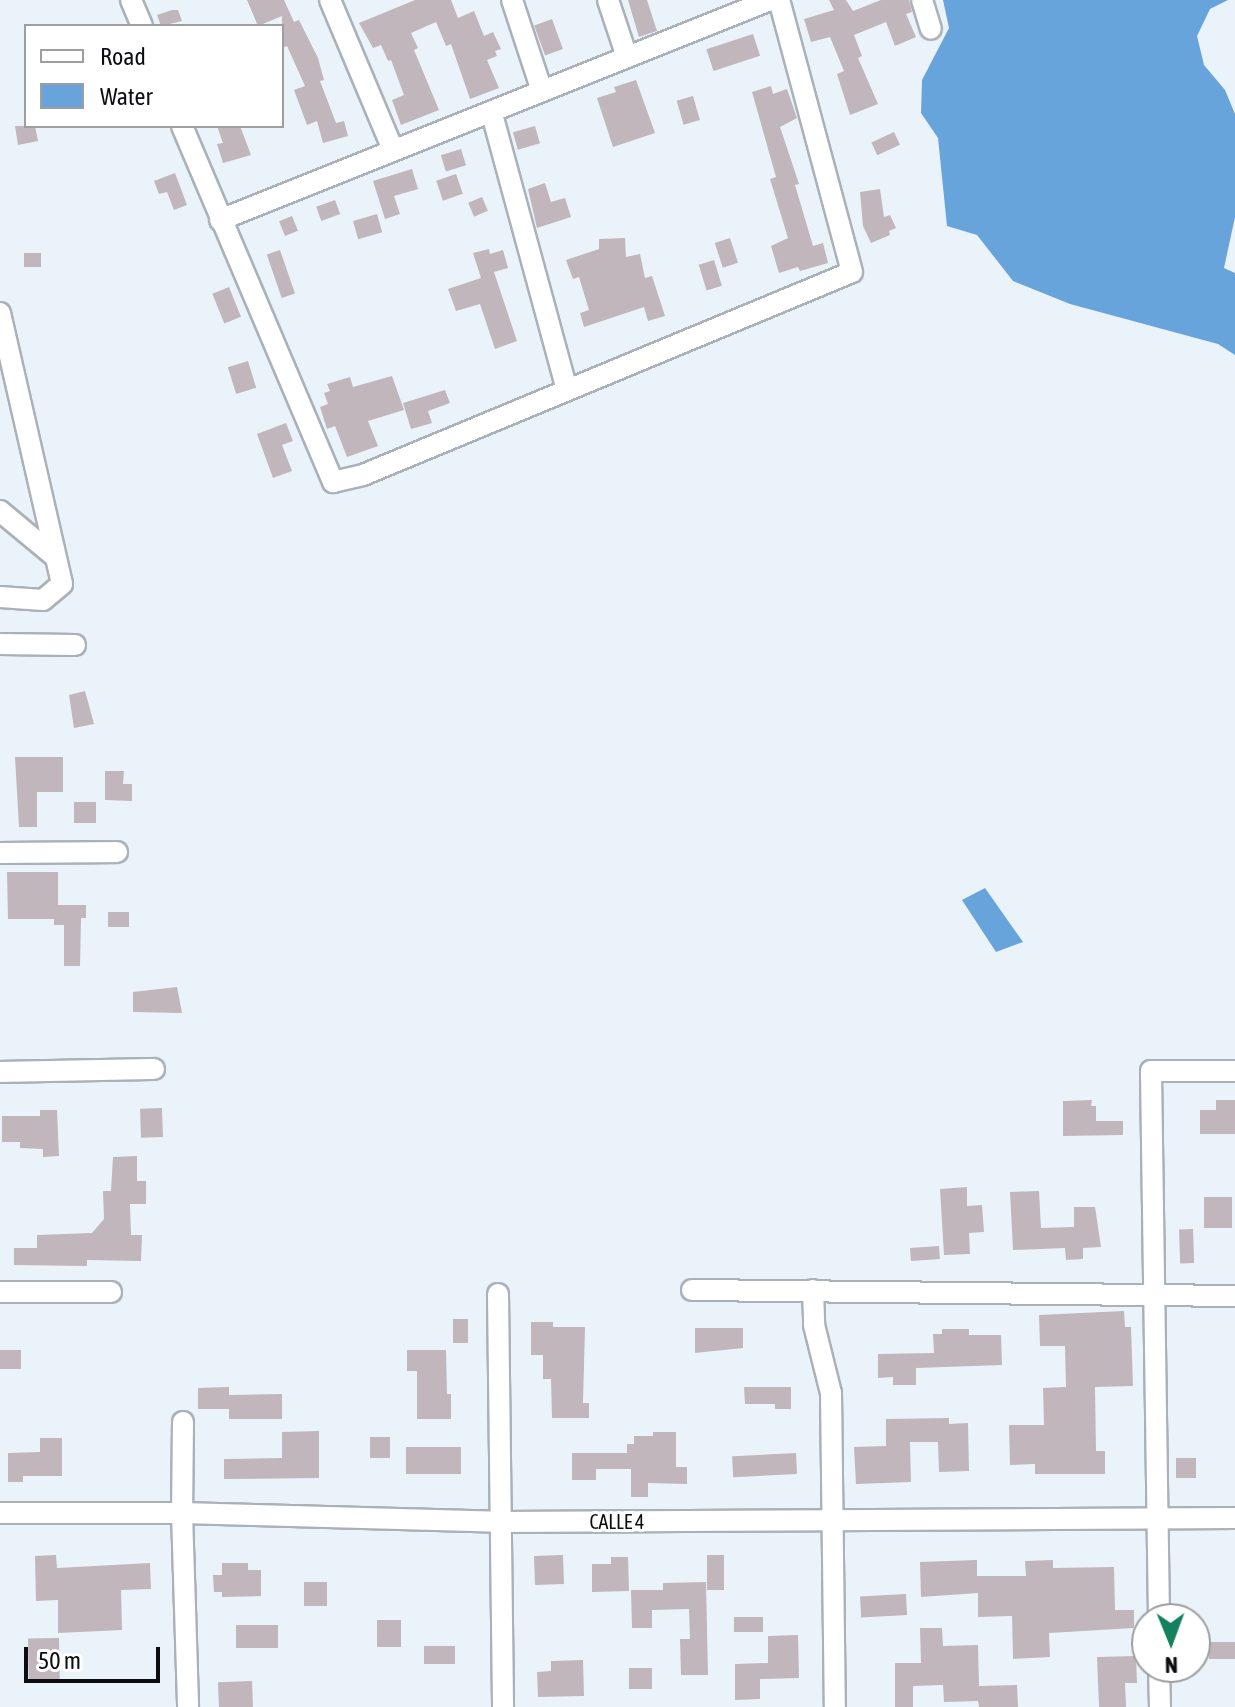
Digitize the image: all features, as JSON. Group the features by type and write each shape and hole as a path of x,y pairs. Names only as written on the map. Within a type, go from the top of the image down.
{"street":[{"path":"131,0 141,24"},
{"path":"330,0 393,150"},
{"path":"512,0 542,91"},
{"path":"608,0 627,57"},
{"path":"220,220 393,150 492,114 770,0"},
{"path":"183,128 333,482 363,475 852,272 779,0"},
{"path":"922,0 931,29"},
{"path":"492,114 567,390"},
{"path":"0,313 62,584 43,600 0,597"},
{"path":"0,511 53,555"},
{"path":"0,644 75,645"},
{"path":"0,853 117,852"},
{"path":"0,1072 154,1069"},
{"path":"1159,1603 1151,1071 1235,1071"},
{"path":"692,1290 1235,1296"},
{"path":"813,1290 814,1325 831,1393 835,1707"},
{"path":"0,1292 111,1292"},
{"path":"498,1294 503,1707"},
{"path":"183,1422 182,1513 188,1707"},
{"name":"CALLE 4","path":"0,1513 182,1513 499,1522 1235,1518"},
{"path":"1159,1683 1160,1707"}],"water":[{"path":"943,0 1228,0 1210,9 1197,36 1204,65 1225,90 1235,114 1235,217 1224,268 1235,273 1235,355 1218,344 1070,304 1013,281 977,235 947,226 938,138 921,113 922,80 949,28"},
{"path":"985,888 1023,942 996,952 962,900"}],"building":[{"path":"247,0 284,0 294,22 299,20 318,58 324,80 320,81 336,123 344,121 348,136 323,143 317,121 307,125 294,90 305,86 287,46 284,47 282,16 257,24"},
{"path":"415,0 451,0 458,18 474,11 484,36 493,32 501,49 495,51 497,56 487,60 499,88 470,99 451,44 446,46 436,22 411,33 418,48 414,50 439,110 401,125 392,100 404,95 391,60 388,61 381,45 373,48 359,23"},
{"path":"628,0 647,0 657,31 639,37"},
{"path":"829,0 846,0 853,11 881,0 909,0 912,12 906,14 916,37 895,46 886,22 854,35 862,56 858,58 878,104 850,115 837,74 844,71 830,37 811,42 804,19 834,10"},
{"path":"178,10 182,21 160,24 157,15"},
{"path":"552,19 563,49 545,56 534,25"},
{"path":"753,34 760,56 714,71 706,49"},
{"path":"636,80 655,133 613,147 597,98 616,92 614,87"},
{"path":"771,86 773,94 787,89 797,118 780,127 799,184 795,185 813,246 823,243 828,263 800,271 798,267 779,273 771,246 788,238 770,179 776,177 752,92"},
{"path":"693,96 700,120 684,125 677,101"},
{"path":"15,126 35,128 38,141 18,145"},
{"path":"535,126 540,143 518,150 513,132"},
{"path":"218,128 241,128 251,155 223,163 217,144 223,143"},
{"path":"894,132 900,145 877,155 871,143"},
{"path":"461,149 466,165 446,171 441,155"},
{"path":"412,169 418,189 394,196 400,214 385,219 373,181"},
{"path":"175,173 187,205 174,210 167,192 159,194 154,181"},
{"path":"456,174 463,194 443,201 436,181"},
{"path":"545,183 551,202 565,198 571,217 537,228 528,189"},
{"path":"880,189 884,217 890,215 896,228 889,231 890,235 871,243 863,226 860,192"},
{"path":"482,197 488,211 474,217 468,203"},
{"path":"335,200 340,214 321,221 316,207"},
{"path":"377,214 382,232 358,239 353,221"},
{"path":"292,216 298,231 285,236 279,221"},
{"path":"625,238 626,257 640,254 645,278 652,276 665,316 648,321 644,307 584,327 580,313 589,310 579,277 573,279 566,260 599,249 599,239"},
{"path":"730,238 738,263 723,268 715,243"},
{"path":"489,249 490,254 503,250 508,268 494,272 517,341 495,349 480,304 456,311 448,289 481,278 473,253"},
{"path":"280,250 295,293 282,298 267,255"},
{"path":"24,253 41,253 41,267 24,267"},
{"path":"714,260 722,286 707,290 699,265"},
{"path":"229,287 241,317 224,323 212,294"},
{"path":"248,361 256,388 236,394 228,367"},
{"path":"392,376 404,410 368,421 378,446 347,457 335,426 327,429 320,407 328,404 324,393 330,391 327,384 350,377 353,387"},
{"path":"445,390 450,403 428,411 432,423 411,429 403,403"},
{"path":"286,423 293,441 282,445 292,471 273,478 257,434"},
{"path":"85,691 94,724 74,728 69,695"},
{"path":"15,757 63,757 63,792 37,792 37,827 19,827"},
{"path":"105,771 124,771 123,784 132,784 132,801 105,800"},
{"path":"74,802 96,802 96,823 74,823"},
{"path":"7,872 58,872 58,905 86,905 86,918 81,918 80,966 64,966 64,925 54,925 54,919 8,919"},
{"path":"108,912 129,912 129,927 108,927"},
{"path":"177,987 182,1013 133,1012 133,992"},
{"path":"1092,1100 1091,1106 1096,1106 1096,1121 1123,1121 1123,1135 1063,1136 1063,1101"},
{"path":"1216,1100 1235,1100 1235,1134 1200,1134 1200,1110 1216,1110"},
{"path":"162,1108 163,1137 141,1138 140,1109"},
{"path":"40,1110 57,1110 59,1156 43,1157 43,1149 20,1148 20,1142 2,1142 2,1116 40,1116"},
{"path":"137,1156 137,1181 146,1181 146,1204 130,1204 131,1235 142,1235 141,1261 87,1260 87,1266 14,1265 14,1248 37,1248 37,1235 92,1233 104,1219 103,1191 111,1191 113,1157"},
{"path":"967,1187 967,1206 982,1205 984,1232 969,1233 970,1254 944,1255 940,1189"},
{"path":"1039,1191 1041,1228 1074,1227 1074,1207 1095,1207 1101,1247 1083,1248 1083,1259 1066,1260 1065,1248 1013,1250 1010,1192"},
{"path":"1204,1197 1232,1197 1232,1228 1204,1228"},
{"path":"1179,1229 1193,1229 1194,1263 1180,1263"},
{"path":"939,1246 940,1259 911,1261 910,1248"},
{"path":"1124,1311 1125,1327 1131,1327 1133,1386 1095,1387 1096,1451 1105,1451 1105,1474 1035,1474 1035,1464 1010,1465 1009,1425 1044,1425 1043,1388 1066,1387 1065,1346 1040,1346 1039,1315"},
{"path":"453,1319 468,1319 468,1343 453,1343"},
{"path":"531,1322 553,1322 553,1327 585,1327 583,1403 589,1403 589,1418 552,1418 551,1379 543,1379 543,1355 531,1355"},
{"path":"695,1328 743,1328 743,1348 695,1353"},
{"path":"942,1329 969,1329 969,1335 1001,1335 1002,1365 916,1368 916,1385 893,1385 893,1377 878,1378 878,1354 934,1353 933,1334 942,1334"},
{"path":"0,1350 21,1350 21,1369 0,1369"},
{"path":"407,1350 446,1350 451,1419 417,1419 417,1371 407,1371"},
{"path":"229,1387 229,1395 282,1394 282,1419 229,1419 229,1409 198,1409 198,1388"},
{"path":"744,1387 791,1387 791,1409 775,1409 775,1404 745,1404"},
{"path":"949,1418 949,1424 968,1423 969,1471 939,1472 938,1442 910,1442 911,1482 856,1484 854,1447 886,1446 886,1419"},
{"path":"319,1431 319,1478 224,1479 224,1459 282,1458 282,1432"},
{"path":"653,1432 676,1432 676,1467 687,1467 687,1484 648,1483 648,1497 631,1497 631,1469 596,1469 596,1480 572,1480 572,1453 627,1453 627,1444 634,1444 634,1436 653,1436"},
{"path":"370,1437 390,1437 390,1458 370,1458"},
{"path":"40,1438 62,1438 62,1476 23,1476 23,1482 8,1482 8,1453 40,1452"},
{"path":"406,1447 461,1447 461,1474 406,1474"},
{"path":"796,1453 797,1474 733,1477 732,1456"},
{"path":"1176,1458 1196,1458 1196,1478 1176,1478"},
{"path":"56,1555 57,1568 150,1563 151,1589 121,1590 122,1630 58,1633 58,1600 36,1601 35,1556"},
{"path":"563,1555 564,1584 535,1585 534,1556"},
{"path":"707,1555 724,1555 724,1590 707,1590"},
{"path":"611,1557 628,1557 629,1591 592,1592 592,1564 611,1564"},
{"path":"977,1560 977,1576 1026,1576 1025,1561 1053,1560 1053,1568 1114,1567 1115,1610 1131,1610 1131,1628 1049,1633 1050,1657 1013,1659 1012,1616 978,1617 978,1593 921,1597 920,1562"},
{"path":"222,1563 248,1563 248,1570 261,1570 261,1596 222,1597 222,1592 214,1592 213,1575 222,1575"},
{"path":"304,1582 327,1582 327,1606 304,1606"},
{"path":"706,1582 708,1675 681,1675 680,1639 690,1639 689,1609 652,1610 652,1628 632,1628 631,1590 663,1590 663,1583"},
{"path":"906,1594 907,1615 861,1617 860,1596"},
{"path":"734,1617 763,1617 763,1632 734,1632"},
{"path":"377,1620 401,1620 401,1647 377,1647"},
{"path":"236,1625 278,1625 278,1648 236,1648"},
{"path":"920,1628 942,1628 943,1646 978,1645 979,1686 1017,1685 1018,1707 979,1707 978,1701 944,1702 943,1685 913,1686 913,1707 895,1707 895,1663 921,1663"},
{"path":"798,1635 799,1678 760,1679 760,1699 735,1700 735,1664 768,1663 768,1636"},
{"path":"59,1638 60,1682 29,1683 28,1639"},
{"path":"1211,1642 1235,1642 1235,1659 1211,1659"},
{"path":"424,1646 455,1646 455,1664 424,1664"},
{"path":"1131,1656 1131,1683 1125,1683 1126,1707 1099,1707 1097,1657"},
{"path":"583,1660 584,1696 538,1697 537,1672 551,1671 551,1661"},
{"path":"629,1668 652,1668 652,1689 629,1689"},
{"path":"252,1681 253,1707 219,1707 218,1682"}]}
